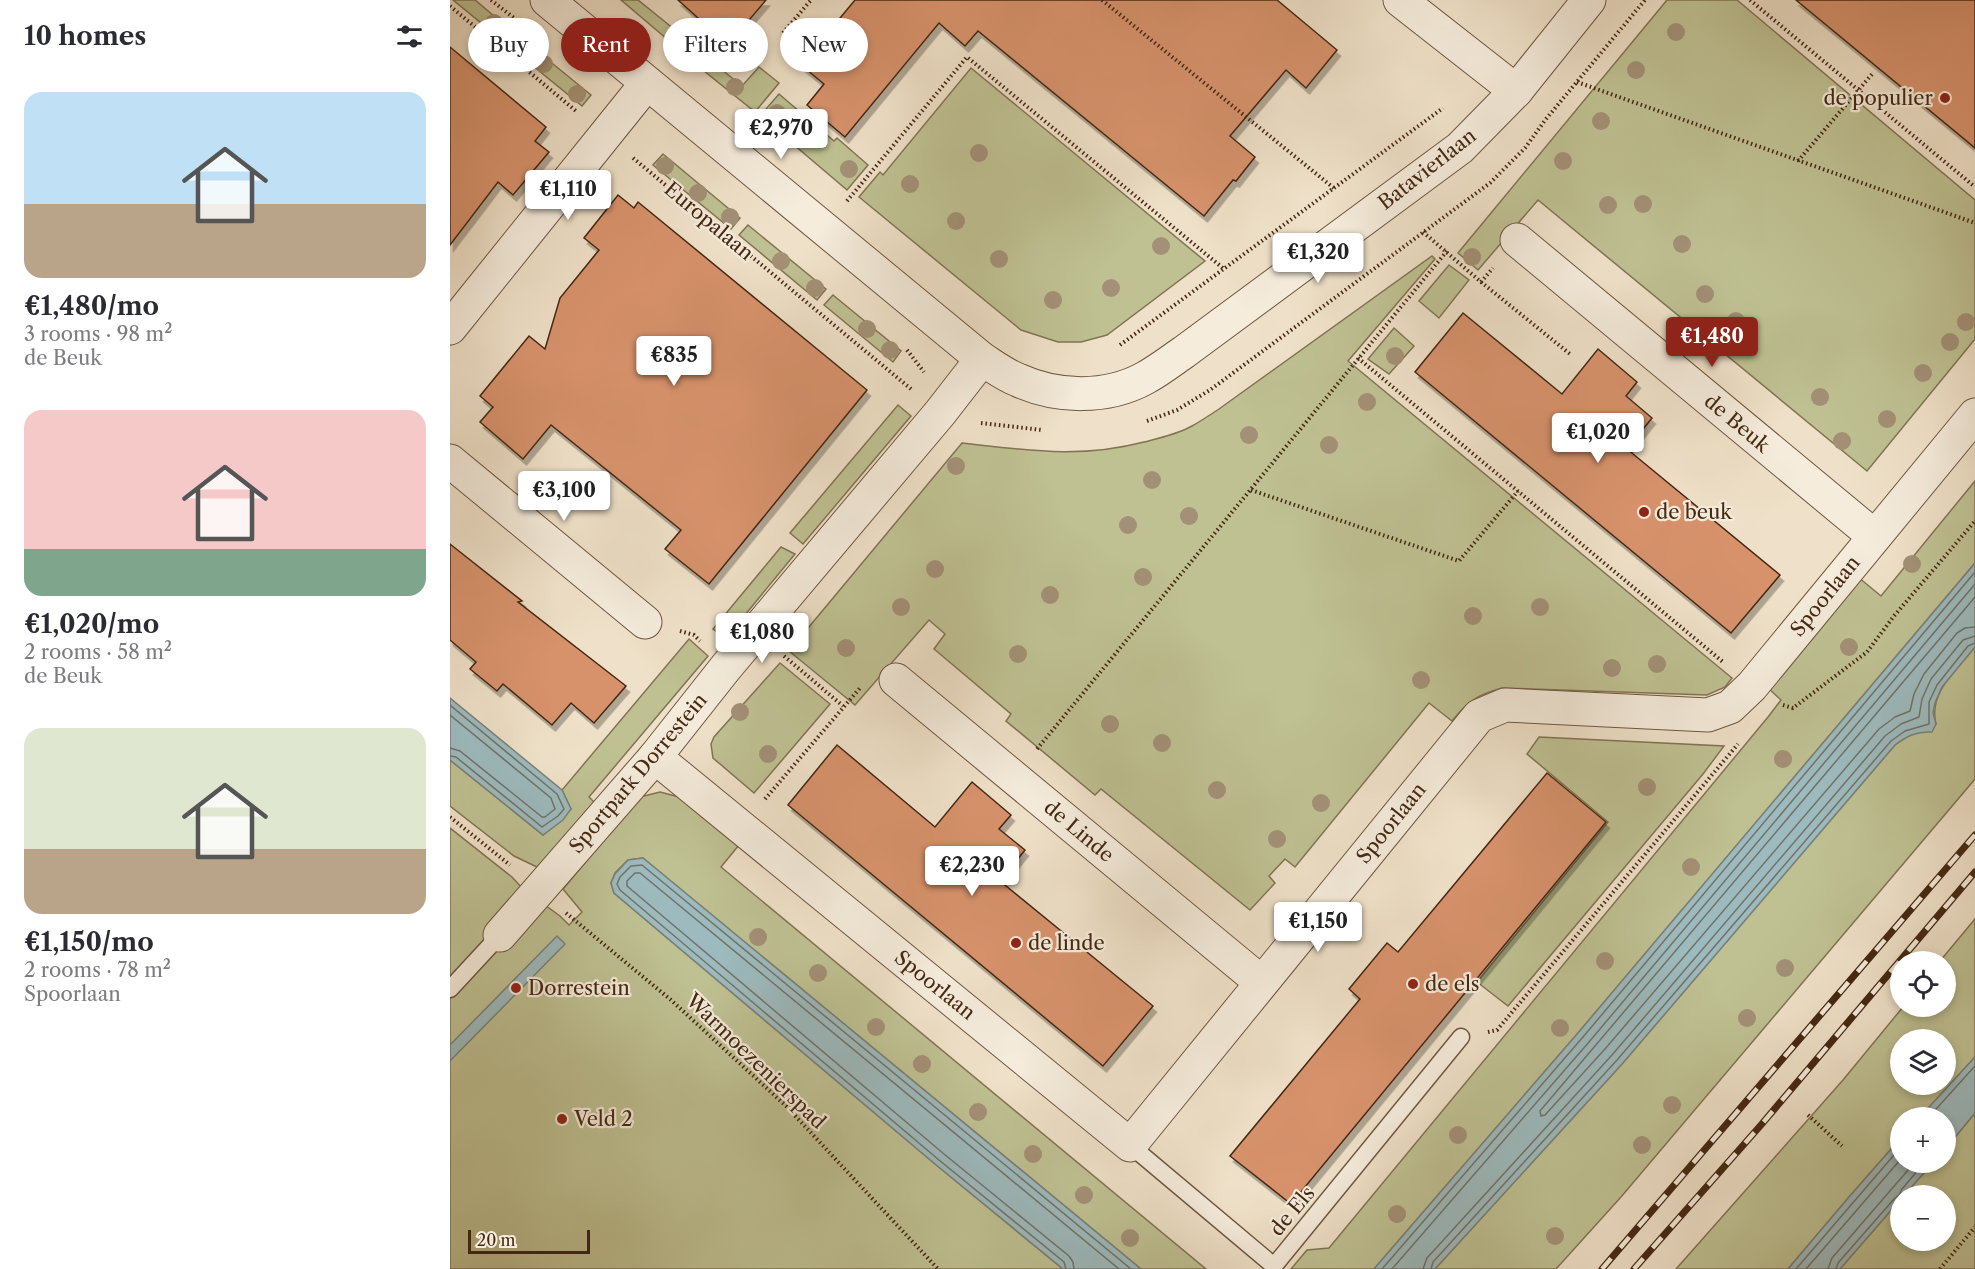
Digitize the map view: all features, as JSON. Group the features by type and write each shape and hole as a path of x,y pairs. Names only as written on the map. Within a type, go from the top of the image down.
{"street":[{"path":"548,0 982,359"},
{"path":"1400,0 1516,91"},
{"name":"Batavierlaan","path":"982,359 1017,380 1057,392 1075,394 1099,392 1144,379 1184,352 1460,148 1516,91 1590,0"},
{"path":"450,328 647,83"},
{"name":"de Beuk","path":"1517,240 1874,536"},
{"name":"Sportpark Dorrestein","path":"500,935 655,757 727,666 940,413 982,359"},
{"name":"Spoorlaan","path":"655,757 1130,1145 1479,716 1505,705 1708,715 1730,707 1752,686 1975,415"},
{"path":"450,461 645,621"},
{"name":"de Linde","path":"897,680 1261,982"}],"lane":[{"path":"450,989 500,935"},
{"name":"de Els","path":"1130,1145 1274,1266 1461,1037"}],"path":[{"path":"796,18 811,0"},
{"path":"1102,0 1335,189"},
{"path":"1750,0 1975,187"},
{"name":"Europalaan","path":"450,6 940,413"},
{"path":"844,204 967,57 1224,269"},
{"name":"Batavierlaan","path":"1150,324 1335,189 1489,72"},
{"path":"1798,161 1873,73"},
{"path":"1577,82 1975,223"},
{"path":"1423,232 1480,282 1570,354"},
{"path":"1480,282 1517,240"},
{"path":"1014,777 1447,251"},
{"path":"1358,358 1752,686 1768,702 1793,708 1867,652 1894,616 1975,521"},
{"path":"1251,490 1459,561 1518,491"},
{"path":"645,621 694,635 727,666"},
{"path":"756,632 843,706"},
{"path":"741,827 843,706 880,666 897,680"},
{"path":"1461,1037 1497,1030 1730,756 1742,738"},
{"name":"Warmoezenierspad","path":"450,817 671,999 786,1106 938,1269"},
{"path":"1808,1115 1842,1146"},
{"path":"1940,1269 1975,1227"}],"green space":[{"path":"453,0 475,0 496,18 475,18"},
{"path":"621,0 638,0 663,20 663,36 651,25 651,18 642,18"},
{"path":"1667,0 1737,0 1975,200 1975,339 1867,471 1538,200 1478,270 1458,253"},
{"path":"549,61 591,95 582,106 540,72 549,72"},
{"path":"971,68 1205,261 1107,335 1081,342 1058,342 1021,330 859,197 880,172 883,175"},
{"path":"705,72 725,72 742,86 755,72 765,72 779,83 755,112"},
{"path":"779,94 834,141 837,138 868,165 847,190 760,116"},
{"path":"663,154 740,218 731,229 653,165"},
{"path":"748,225 826,289 817,300 739,235"},
{"path":"1432,256 1435,259 1348,361 1732,678 1725,687 1707,695 1502,688 1474,700 1463,708 1452,721 1429,703 1295,867 1285,859 1269,876 1275,883 1250,910 1101,789 1095,795 1006,721 1011,714 934,649 945,634 929,620 855,705 789,651 962,443 1075,452 1120,447 1181,431 1219,409"},
{"path":"1449,265 1469,280 1439,318 1419,301"},
{"path":"833,295 901,351 893,362 824,305"},
{"path":"1394,328 1414,346 1389,374 1368,359"},
{"path":"898,405 911,416 803,544 790,533"},
{"path":"1975,481 1975,563 1578,1033 1374,1269 1291,1269 1307,1250 1329,1248 1768,717 1781,700 1768,688 1858,577 1881,596"},
{"path":"781,547 795,554 726,638 713,629"},
{"path":"689,639 708,656 589,797 594,802 539,868 514,856 450,806 450,760 543,835 571,809 562,790"},
{"path":"1975,647 1975,779 1621,1197 1556,1269 1435,1269 1622,1064 1895,745 1907,736 1936,724 1936,702 1940,692"},
{"path":"780,663 830,704 754,793 713,758 711,744 714,737"},
{"path":"1539,737 1724,746 1508,1006 1477,982 1608,822 1527,754"},
{"path":"660,792 679,797 739,845 721,867 1206,1269 1141,1269 643,858 628,860 615,873 611,883 614,893 1063,1269 450,1269 450,828 569,925 582,912 563,889 640,797"},
{"path":"1975,919 1975,1057 1956,1078 1956,1029 1890,1029 1890,1095 1940,1095 1929,1107 1890,1107 1890,1150 1788,1269 1676,1269 1843,1080 1895,1017 1956,1017 1956,951 1948,951"},
{"path":"1975,1113 1975,1269 1840,1269 1890,1212 1890,1251 1956,1251 1956,1185 1913,1185 1924,1173 1956,1173 1956,1136"}],"water":[{"path":"1975,563 1975,647 1942,687 1935,703 1933,713 1936,724 1932,732 1912,735 1895,745 1622,1064 1435,1269 1374,1269 1578,1033"},
{"path":"450,698 562,790 571,809 563,820 543,835 450,760"},
{"path":"643,858 1141,1269 1063,1269 935,1164 614,893 611,883 615,874 628,860"},
{"path":"557,936 565,944 450,1061 450,1045"},
{"path":"1975,1057 1975,1113 1956,1136 1956,1107 1929,1107 1940,1095 1956,1095 1956,1078"},
{"path":"1890,1150 1890,1173 1924,1173 1913,1185 1890,1185 1890,1212 1840,1269 1788,1269"}],"building":[{"path":"678,0 766,0 751,18 698,18"},
{"path":"855,0 1277,0 1337,50 1306,88 1286,70 1230,136 1255,157 1204,216 978,31 965,46 939,23 845,137 807,105 824,84 809,72 868,72 868,18 840,18"},
{"name":"de populier","path":"1796,0 1975,0 1975,148"},
{"path":"450,47 468,62 468,72 480,72 546,127 535,141 549,152 513,195 498,182 450,245"},
{"path":"618,195 634,208 638,202 867,390 709,584 665,549 681,530 551,425 523,459 480,422 493,407 480,396 529,336 545,349 560,298 599,250 584,238"},
{"name":"de beuk","path":"1463,313 1562,394 1598,349 1637,382 1626,396 1652,418 1627,449 1780,575 1731,633 1415,372"},
{"path":"450,544 522,601 518,602 626,686 594,723 571,703 552,725 503,684 497,691 470,669 476,662 450,640"},
{"name":"de linde","path":"837,745 935,827 972,782 1011,815 999,829 1025,850 1000,881 1153,1006 1103,1066 788,805"},
{"name":"de els","path":"1547,773 1606,822 1291,1204 1230,1156 1360,999 1349,989 1387,943 1398,952"}],"railway":[{"path":"1602,1269 1975,835"},
{"path":"1634,1269 1761,1125 1975,872"}],"place":[{"name":"de populier","path":"1945,98"},
{"name":"de beuk","path":"1644,512"},
{"name":"de linde","path":"1016,943"},
{"name":"de els","path":"1413,984"},
{"name":"Dorrestein","path":"516,988"},
{"name":"Veld 2","path":"562,1119"}]}
